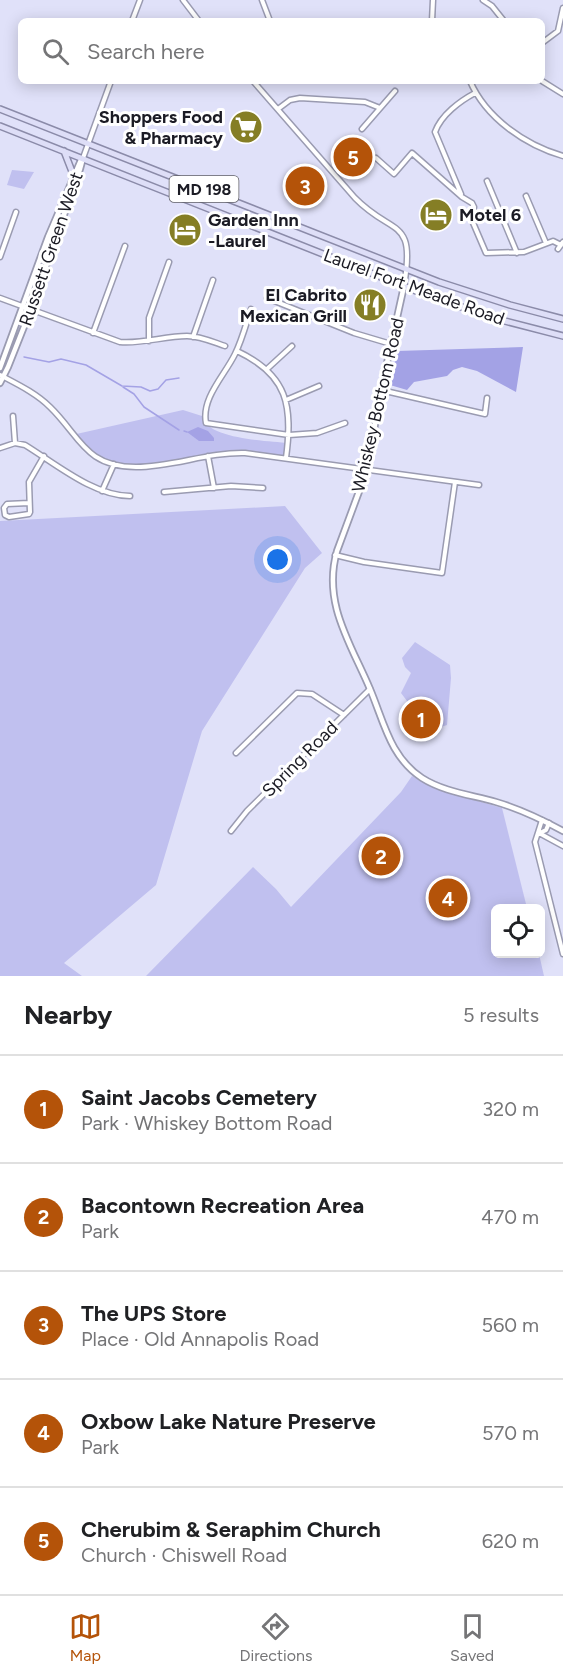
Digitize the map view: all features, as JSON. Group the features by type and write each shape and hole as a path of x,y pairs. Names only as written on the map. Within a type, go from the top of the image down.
{"main road":[{"name":"Laurel Fort Meade Road","path":"0,109 407,269 473,293 563,319"},
{"name":"Laurel Fort Meade Road","path":"0,126 404,286 468,309 563,336"},
{"path":"64,151 74,174"}],"street":[{"path":"133,18 140,0"},
{"path":"183,0 197,18"},
{"path":"262,0 268,18"},
{"path":"432,18 433,0"},
{"path":"483,0 492,6 502,18"},
{"path":"545,41 558,31 563,8"},
{"path":"545,83 563,94"},
{"path":"82,158 110,84"},
{"path":"256,84 360,204 399,230 407,242 407,269 404,286"},
{"path":"471,84 475,93 489,111 514,132 563,156"},
{"path":"362,129 395,91"},
{"path":"462,197 435,132 453,108 475,93"},
{"path":"278,109 290,100 300,98 365,102 380,108"},
{"path":"376,158 394,174 412,153 473,205 471,218 486,253 517,253 553,241 561,245"},
{"name":"Russett Green West","path":"0,369 22,306 82,158"},
{"name":"Russett Green West","path":"0,383 31,309 82,158"},
{"path":"488,181 517,253"},
{"path":"526,196 546,243"},
{"path":"0,257 16,212"},
{"path":"93,333 124,246"},
{"path":"149,341 149,318 169,262"},
{"path":"193,337 213,280"},
{"name":"Whiskey Bottom Road","path":"404,286 381,390 367,470 335,555 332,583 336,607 346,641 370,689 392,746 404,763 434,784 508,806 563,831"},
{"path":"0,298 120,342 193,337 225,346"},
{"path":"267,298 354,333 391,344"},
{"path":"251,309 237,351 209,399 205,416 206,423 289,435 317,433 345,423"},
{"path":"267,369 292,346"},
{"path":"237,351 267,369 286,400 290,423 286,458"},
{"path":"2,376 43,400 80,444 98,457 114,464 143,466 235,452 479,485"},
{"path":"286,400 319,386"},
{"path":"381,390 485,414 487,398"},
{"path":"13,416 15,442"},
{"path":"0,448 15,442 25,445 102,491 130,496"},
{"path":"29,503 7,504 4,508 5,515 9,517 27,516 30,512 29,483 44,456"},
{"path":"208,456 214,488"},
{"path":"102,491 114,464"},
{"path":"335,555 364,562 442,573 455,482"},
{"path":"164,492 214,488 263,488"},
{"name":"Spring Road","path":"231,831 247,811 370,689"},
{"path":"236,753 297,693 312,694 344,715"},
{"path":"542,820 535,842 563,954"},
{"path":"539,833 546,830 549,823"},
{"path":"539,833 563,846"}],"shaded area":[{"path":"12,170 34,172 24,189 7,185"},
{"path":"523,347 516,392 477,371 462,367 453,370 447,376 414,382 407,390 390,385 397,351"},
{"path":"183,410 202,416 206,424 214,430 226,434 253,440 288,443 286,458 245,453 143,466 114,464 97,457 72,435"},
{"path":"198,427 208,431 214,441 199,441 187,432"},
{"path":"285,506 322,553 305,568 202,731 156,885 64,963 82,976 0,976 0,521"},
{"path":"415,642 450,665 451,678 447,725 412,736 405,727 412,722 413,709 401,693 411,673 405,667 402,658"},
{"path":"412,776 433,788 502,808 526,904 491,904 491,958 540,958 544,976 146,976 253,867 291,907 401,792"}],"waterway":[{"path":"24,357 49,362 61,359 86,365 122,386 141,387 150,391 158,389 166,380 179,378"},
{"path":"123,387 134,394 144,407 179,430"}],"place":[{"name":"Shoppers Food & Pharmacy","path":"246,127"},
{"name":"Cherubim & Seraphim Church","path":"353,157"},
{"name":"The UPS Store","path":"305,186"},
{"name":"Motel 6","path":"436,215"},
{"name":"Garden Inn -Laurel","path":"185,230"},
{"name":"El Cabrito Mexican Grill","path":"370,305"},
{"name":"Saint Jacobs Cemetery","path":"421,719"},
{"name":"Bacontown Recreation Area","path":"381,856"},
{"name":"Oxbow Lake Nature Preserve","path":"448,898"}]}
